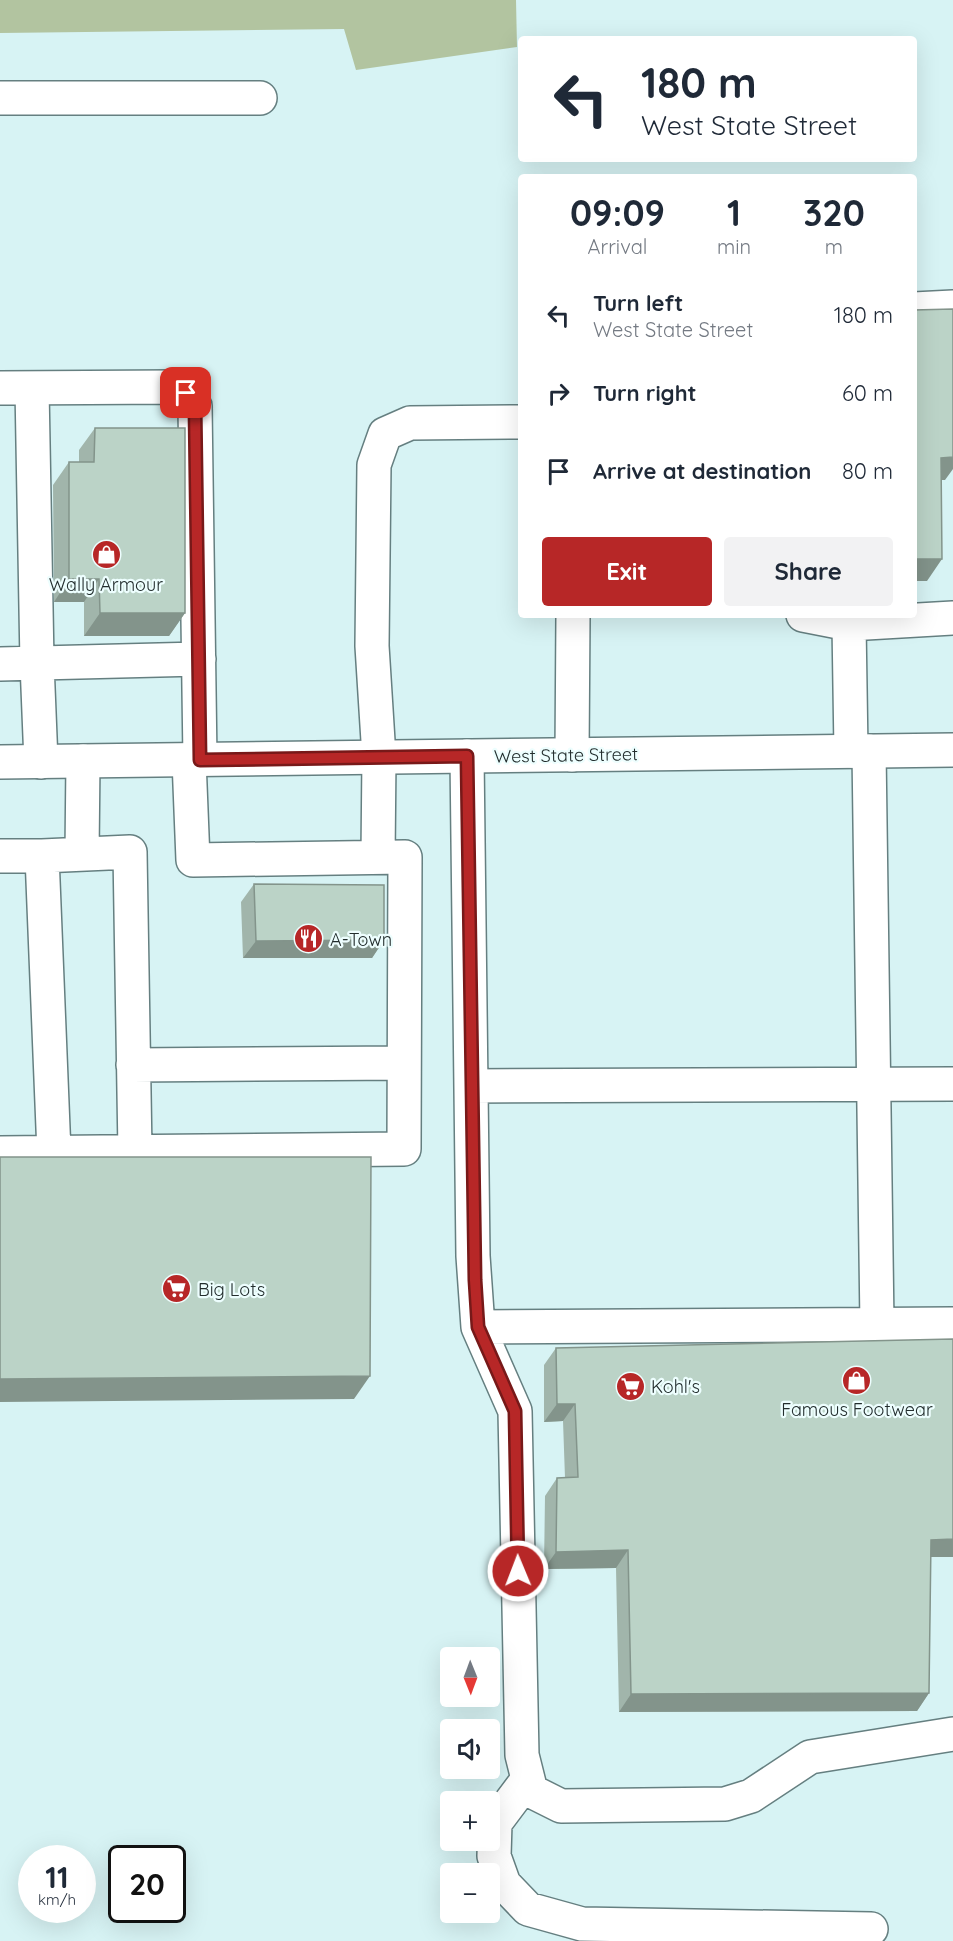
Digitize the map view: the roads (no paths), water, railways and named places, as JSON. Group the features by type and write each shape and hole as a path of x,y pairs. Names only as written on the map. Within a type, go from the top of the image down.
{"main road":[{"path":"0,98 260,98"},
{"path":"917,309 953,307"},
{"path":"0,1153 404,1149 405,857 193,860 199,659 195,406 186,393 175,387 16,388 37,663 41,762"},
{"path":"378,857 379,757 372,646 374,465 385,434 410,423 518,422"},
{"path":"572,755 573,618"},
{"path":"818,618 849,624 953,618"},
{"path":"849,624 860,751 874,1085 877,1325"},
{"path":"0,664 199,659"},
{"name":"West State Street","path":"0,762 953,750"},
{"path":"467,756 473,1256 478,1327 515,1411 522,1755 531,1791 561,1806 725,1804 751,1796 810,1757 953,1734"},
{"path":"82,854 83,761"},
{"path":"0,856 130,852 135,1152"},
{"path":"42,856 54,1153"},
{"path":"134,1065 404,1063"},
{"path":"471,1086 953,1084"},
{"path":"478,1327 953,1324"},
{"path":"528,1779 495,1823 494,1856 504,1884 528,1909 582,1924 872,1929"}],"place":[{"name":"Wally Armour","path":"106,555"},
{"name":"A-Town","path":"309,939"},
{"name":"Big Lots","path":"177,1289"},
{"name":"Famous Footwear","path":"857,1380"},
{"name":"Kohl's","path":"630,1386"}]}
